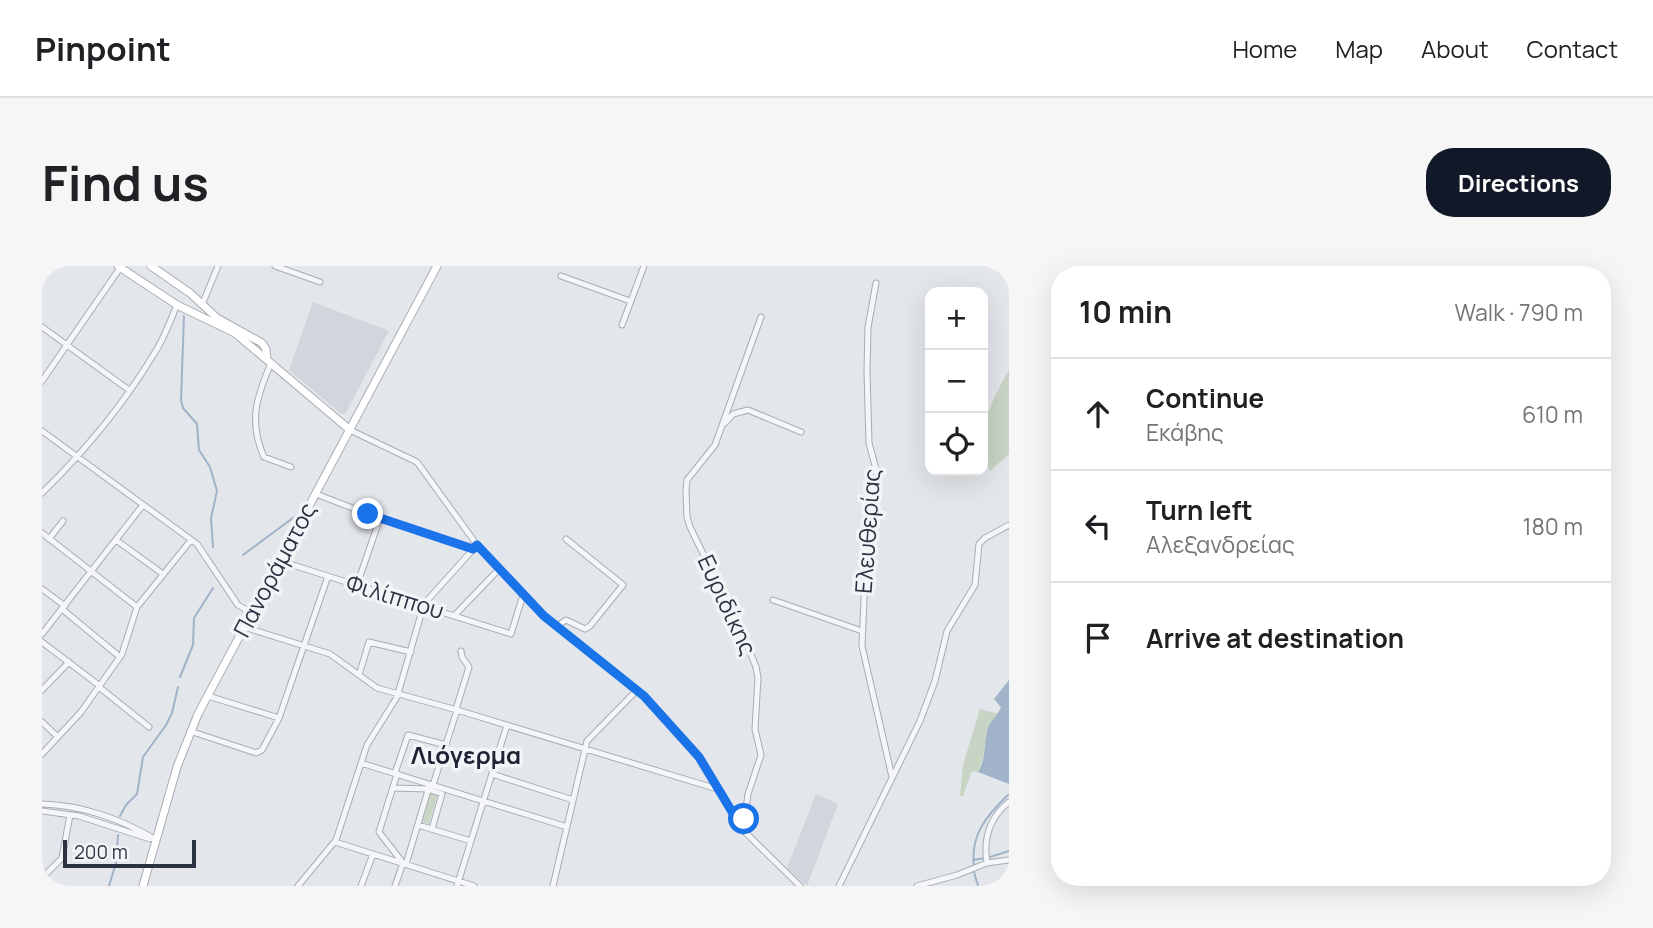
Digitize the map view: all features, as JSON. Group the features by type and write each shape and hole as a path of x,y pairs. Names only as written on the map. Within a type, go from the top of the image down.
{"main road":[{"path":"151,266 190,293 217,318 262,343 269,361"},
{"name":"Πανοράματος","path":"143,886 190,731 437,266"},
{"path":"119,267 177,305 235,333 350,430"}],"street":[{"path":"202,304 218,266"},
{"path":"275,266 320,282"},
{"path":"622,325 643,266"},
{"path":"42,381 119,267"},
{"path":"561,276 630,301"},
{"name":"Ελευθερίας","path":"876,283 868,327 867,371 869,443 877,473 867,530 862,631 865,668 892,777"},
{"path":"42,494 78,457 129,390 155,353 177,305"},
{"name":"Ευριδίκης","path":"743,830 748,794 761,755 755,729 758,678 736,617 720,599 714,576 690,527 686,505 687,481 715,444 761,317"},
{"path":"42,327 129,390"},
{"path":"269,361 256,401 255,422 264,457 291,467"},
{"path":"723,426 733,414 748,410 801,432"},
{"path":"350,430 416,462 475,547 557,626 637,690 699,757 743,830 800,886"},
{"path":"42,431 191,540 201,549 238,605 252,613"},
{"path":"316,494 380,518 475,547"},
{"path":"42,634 143,505"},
{"path":"357,585 380,518"},
{"path":"49,539 62,521"},
{"path":"839,886 931,693 947,631 975,585 979,544 1008,526"},
{"path":"42,534 137,607"},
{"path":"557,626 566,620 585,629 623,585 566,539"},
{"path":"116,540 163,574"},
{"path":"42,754 82,712 120,657 137,607 191,540"},
{"path":"298,886 335,842 367,743 398,694 424,606 475,547"},
{"name":"Φιλίππου","path":"280,561 511,634 523,594"},
{"path":"454,616 499,569"},
{"path":"190,731 256,753 261,752 279,718 328,576"},
{"path":"42,589 120,657"},
{"path":"773,600 862,631"},
{"path":"244,626 331,654 375,688 713,788 718,787"},
{"path":"42,642 149,727"},
{"path":"359,675 369,642 411,652"},
{"path":"395,886 446,745 469,667 461,651"},
{"path":"42,690 69,662"},
{"path":"553,886 588,740 637,690"},
{"path":"208,696 279,718"},
{"path":"42,722 58,737"},
{"path":"458,884 507,726"},
{"path":"404,864 380,835 408,735 446,745"},
{"path":"361,763 567,827"},
{"path":"492,774 573,800"},
{"path":"393,788 430,786 442,794 432,829"},
{"path":"986,863 990,824 1009,802"},
{"path":"42,804 71,807 114,819 156,840"},
{"path":"42,811 70,815 156,840"},
{"path":"42,878 62,858 70,815"},
{"path":"418,825 471,841"},
{"path":"335,842 458,884 474,886"},
{"path":"361,886 373,854"},
{"path":"916,886 957,875 986,863 1009,860"}],"shaded area":[{"path":"313,302 389,331 345,414 341,414 289,370"},
{"path":"816,794 838,804 807,886 787,868"}],"green space":[{"path":"1009,370 1009,454 990,471 988,414"},
{"path":"980,709 998,714 987,732 986,748 978,772 972,771 963,796 960,796 963,765"},
{"path":"430,791 438,793 429,824 421,822"}],"water":[{"path":"1009,680 1009,784 978,772 984,757 988,728 1001,707 994,699"}],"waterway":[{"path":"184,316 181,400 183,408 197,424 199,450 210,467 217,491 211,518 213,547"},
{"path":"243,555 297,515"},
{"path":"180,677 193,645 194,618 213,588"},
{"path":"120,816 137,794 143,757 166,725 172,713 178,687"},
{"path":"974,866 977,835 993,810 1008,795"},
{"path":"109,886 116,863 118,835"},
{"path":"990,857 1009,851"},
{"path":"973,860 985,858"},
{"path":"974,872 978,886"}],"district":[{"name":"Λιόγερμα","path":"466,756"}],"route":[{"path":"368,514 473,549 477,545 544,616 644,696 699,757 743,830 744,819"}]}
